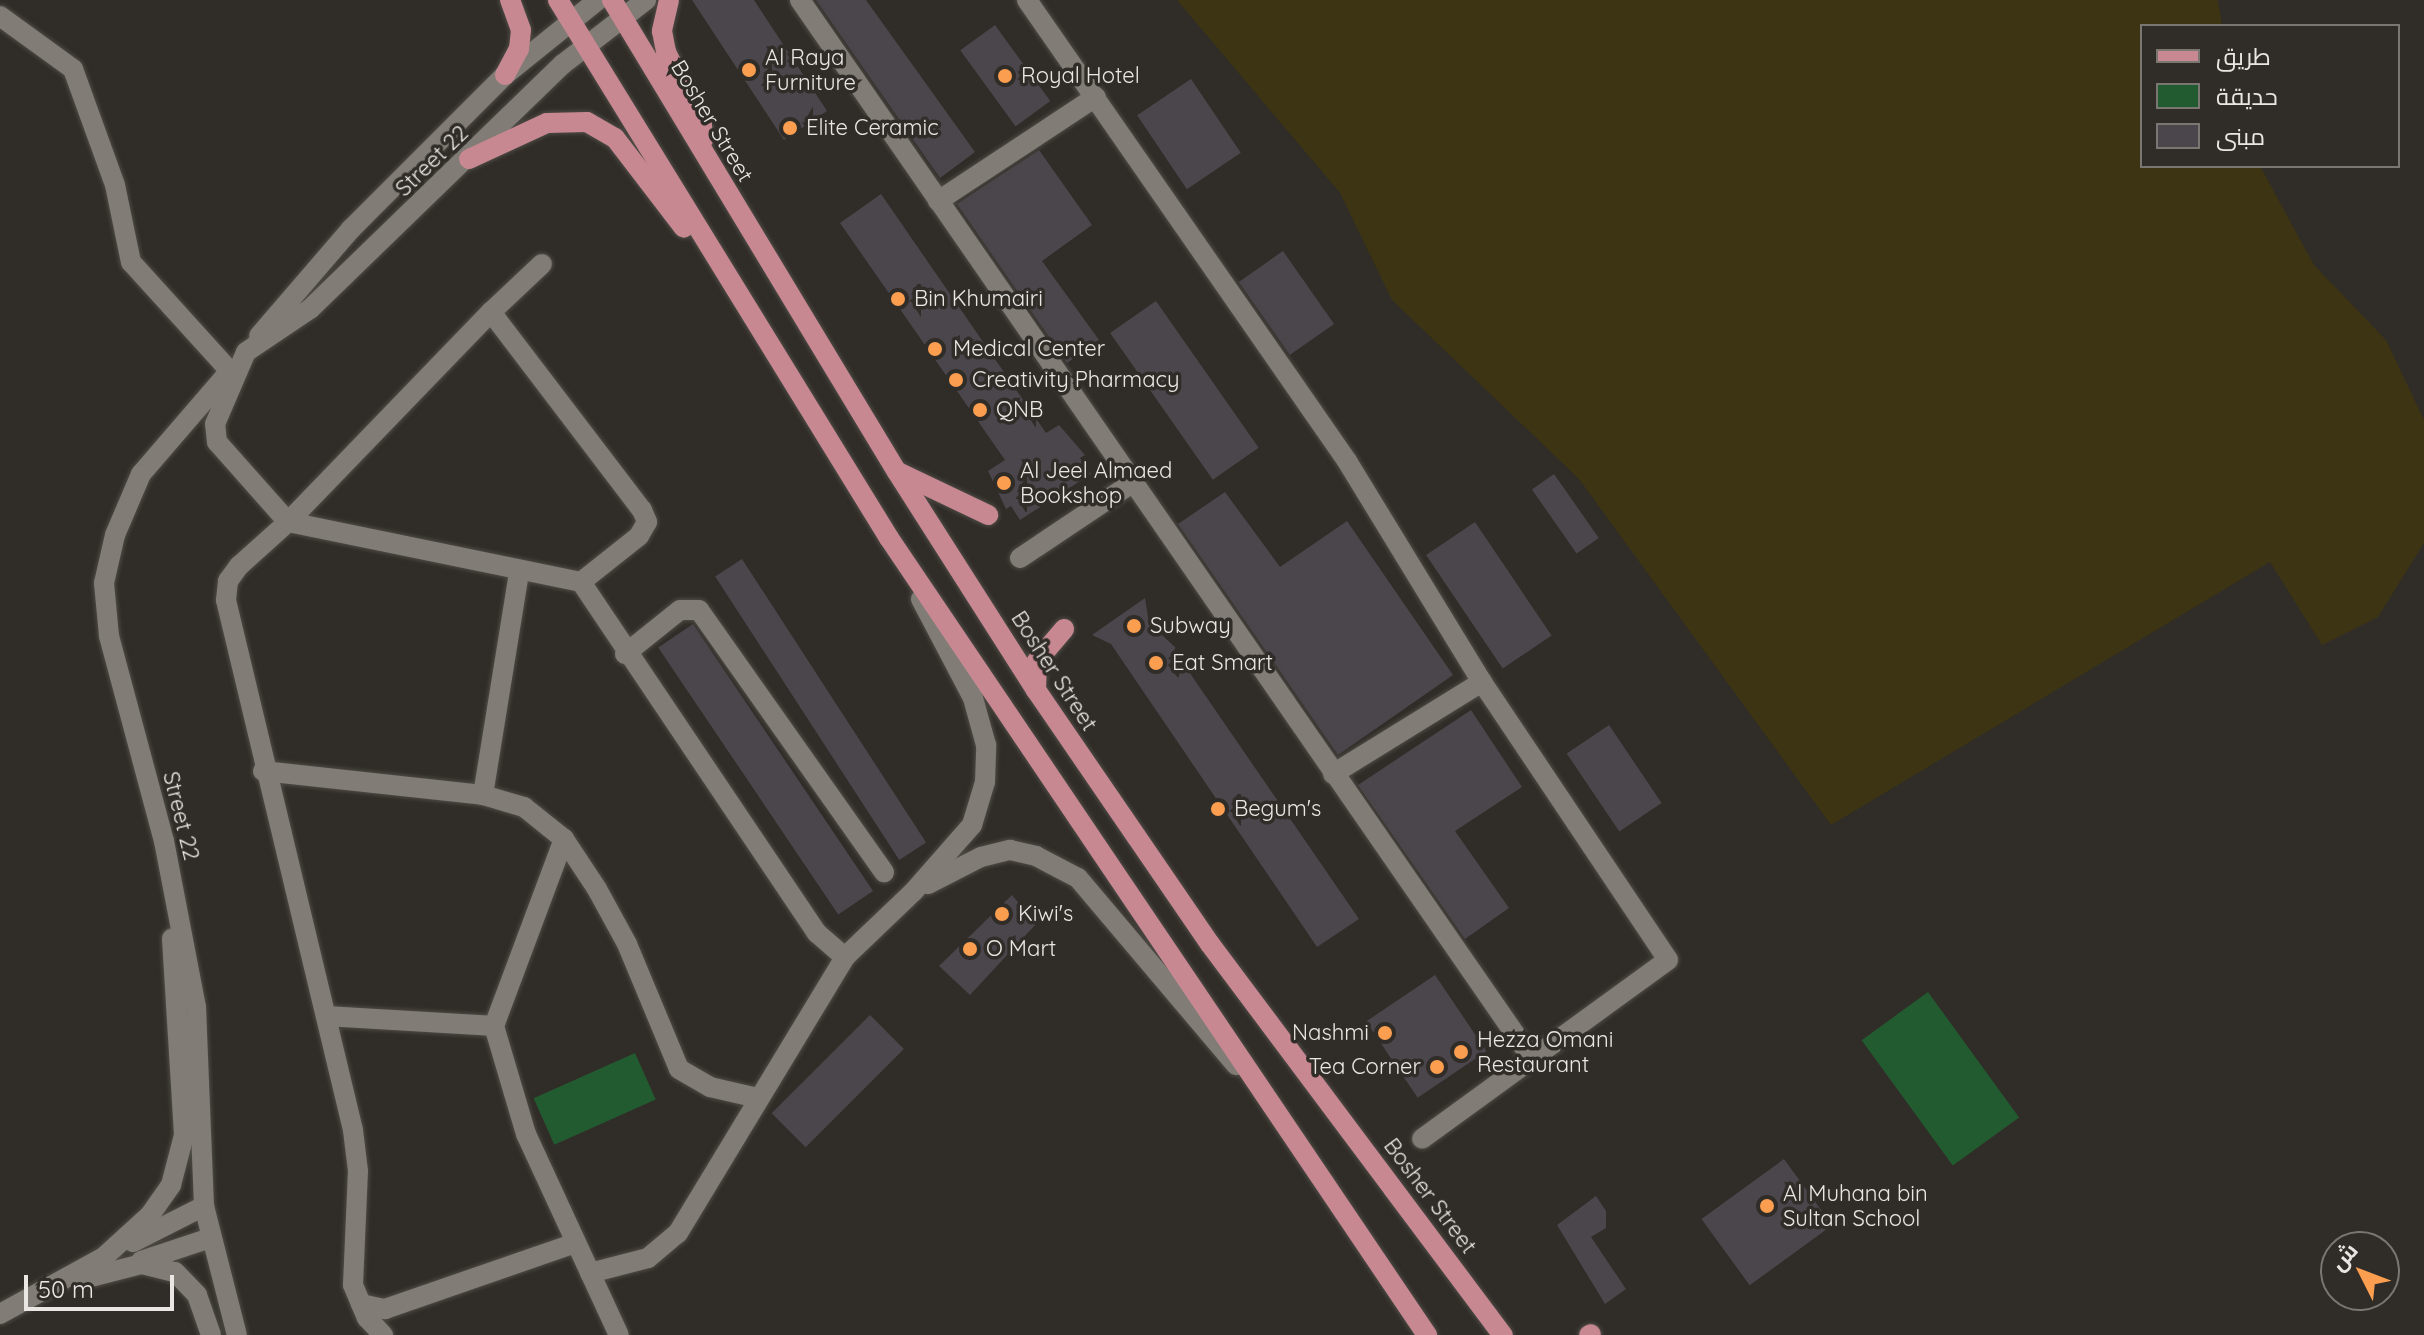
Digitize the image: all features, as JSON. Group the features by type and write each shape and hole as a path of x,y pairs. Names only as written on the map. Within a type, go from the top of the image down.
{"main road":[{"path":"505,75 519,49 521,30 510,0"},
{"path":"558,0 889,538 1262,1096 1427,1335"},
{"name":"Bosher Street","path":"612,0 897,472 1036,690 1210,944 1503,1335"},
{"path":"669,0 662,31 666,52 702,125 704,156"},
{"path":"469,159 547,123 587,122 615,138 756,326"},
{"path":"897,472 988,515"},
{"path":"1036,690 1037,661 1064,629"},
{"path":"1484,1307 1515,1335"}],"street":[{"name":"Street 22","path":"237,1335 204,1206 196,1007 164,841 109,636 104,583 115,535 141,474 351,229 505,75 598,0"},
{"name":"Street 22","path":"246,352 310,309 586,44 646,0"},
{"path":"800,0 1533,1060"},
{"path":"1027,0 1347,461 1482,682 1668,960 1422,1139"},
{"path":"0,16 73,69 115,185 131,262 230,371"},
{"path":"938,201 1096,97"},
{"path":"383,1335 361,1304 353,1285 358,1171 327,1016 263,771 226,600 228,581 491,312 542,264"},
{"path":"246,352 219,410 217,442 288,522 519,572 581,582 639,536 647,522 491,312"},
{"path":"1020,558 1135,481"},
{"path":"590,1273 648,1258 678,1233 845,957 914,891 972,825 985,782 986,745 973,698 889,538"},
{"path":"483,795 519,572"},
{"path":"581,582 625,654 817,933 845,957"},
{"path":"625,654 680,610 699,610 884,872"},
{"path":"1333,774 1482,682"},
{"path":"263,771 483,795 524,807 564,839 627,944 679,1069 710,1087 758,1098"},
{"path":"564,839 494,1026 526,1134 573,1244 619,1335"},
{"path":"104,1257 164,1199 182,1152 164,841"},
{"path":"914,891 981,857 1010,850 1036,856 1078,878 1262,1096"},
{"path":"327,1016 494,1026"},
{"path":"60,1286 104,1257 204,1206"},
{"path":"0,1314 60,1286 210,1238"},
{"path":"361,1304 385,1309 573,1244"},
{"path":"126,1266 151,1265 175,1272 201,1303 211,1335"}],"green space":[{"path":"1928,992 2019,1117 1953,1166 1862,1040"},
{"path":"635,1053 656,1100 554,1145 534,1098"}],"sand":[{"path":"1177,0 2218,0 2222,24 2140,24 2140,168 2261,168 2314,265 2386,340 2424,420 2424,543 2378,617 2322,645 2270,562 1831,825 1579,479 1392,300 1340,193"}],"building":[{"path":"692,0 754,0 827,111 784,140"},
{"path":"816,0 866,0 975,152 940,178"},
{"name":"Royal Hotel","path":"995,25 1050,101 1015,126 960,50"},
{"path":"1191,79 1241,153 1187,189 1137,115"},
{"path":"1039,150 1092,225 1042,261 1099,340 1067,363 957,204"},
{"path":"881,194 1046,433 1059,425 1085,455 1080,458 1091,474 1020,520 1011,506 1006,509 988,471 1005,460 840,223"},
{"path":"1283,251 1334,324 1290,355 1239,282"},
{"path":"1156,301 1259,448 1213,480 1110,333"},
{"path":"1554,474 1599,538 1577,553 1532,489"},
{"path":"1225,492 1280,567 1347,521 1453,675 1338,755 1178,524"},
{"path":"1475,522 1552,636 1503,669 1426,555"},
{"path":"742,559 926,842 899,860 715,576"},
{"path":"1145,598 1149,623 1176,648 1176,663 1185,666 1359,919 1317,947 1111,644 1092,635"},
{"path":"693,624 873,891 838,914 658,647"},
{"path":"1471,710 1522,787 1455,831 1509,908 1465,939 1358,785"},
{"path":"1609,725 1662,803 1619,831 1567,754"},
{"path":"1012,895 1036,924 970,995 939,966"},
{"path":"1435,975 1486,1051 1418,1098 1366,1021"},
{"path":"870,1015 904,1049 806,1147 772,1113"},
{"path":"1784,1159 1832,1225 1750,1285 1701,1219"},
{"path":"1596,1196 1606,1211 1606,1228 1591,1237 1626,1289 1605,1304 1557,1225"}],"place":[{"name":"Al Raya Furniture","path":"749,70"},
{"name":"Royal Hotel","path":"1005,76"},
{"name":"Elite Ceramic","path":"790,128"},
{"name":"Bin Khumairi","path":"898,299"},
{"name":"Medical Center","path":"935,349"},
{"name":"Creativity Pharmacy","path":"956,380"},
{"name":"QNB","path":"980,410"},
{"name":"Al Jeel Almaed Bookshop","path":"1004,483"},
{"name":"Subway","path":"1134,626"},
{"name":"Eat Smart","path":"1156,663"},
{"name":"Begum's","path":"1218,809"},
{"name":"Kiwi's","path":"1002,914"},
{"name":"O Mart","path":"970,949"},
{"name":"Nashmi","path":"1385,1033"},
{"name":"Hezza Omani Restaurant","path":"1461,1052"},
{"name":"Tea Corner","path":"1437,1067"},
{"name":"Al Muhana bin Sultan School","path":"1767,1206"}]}
